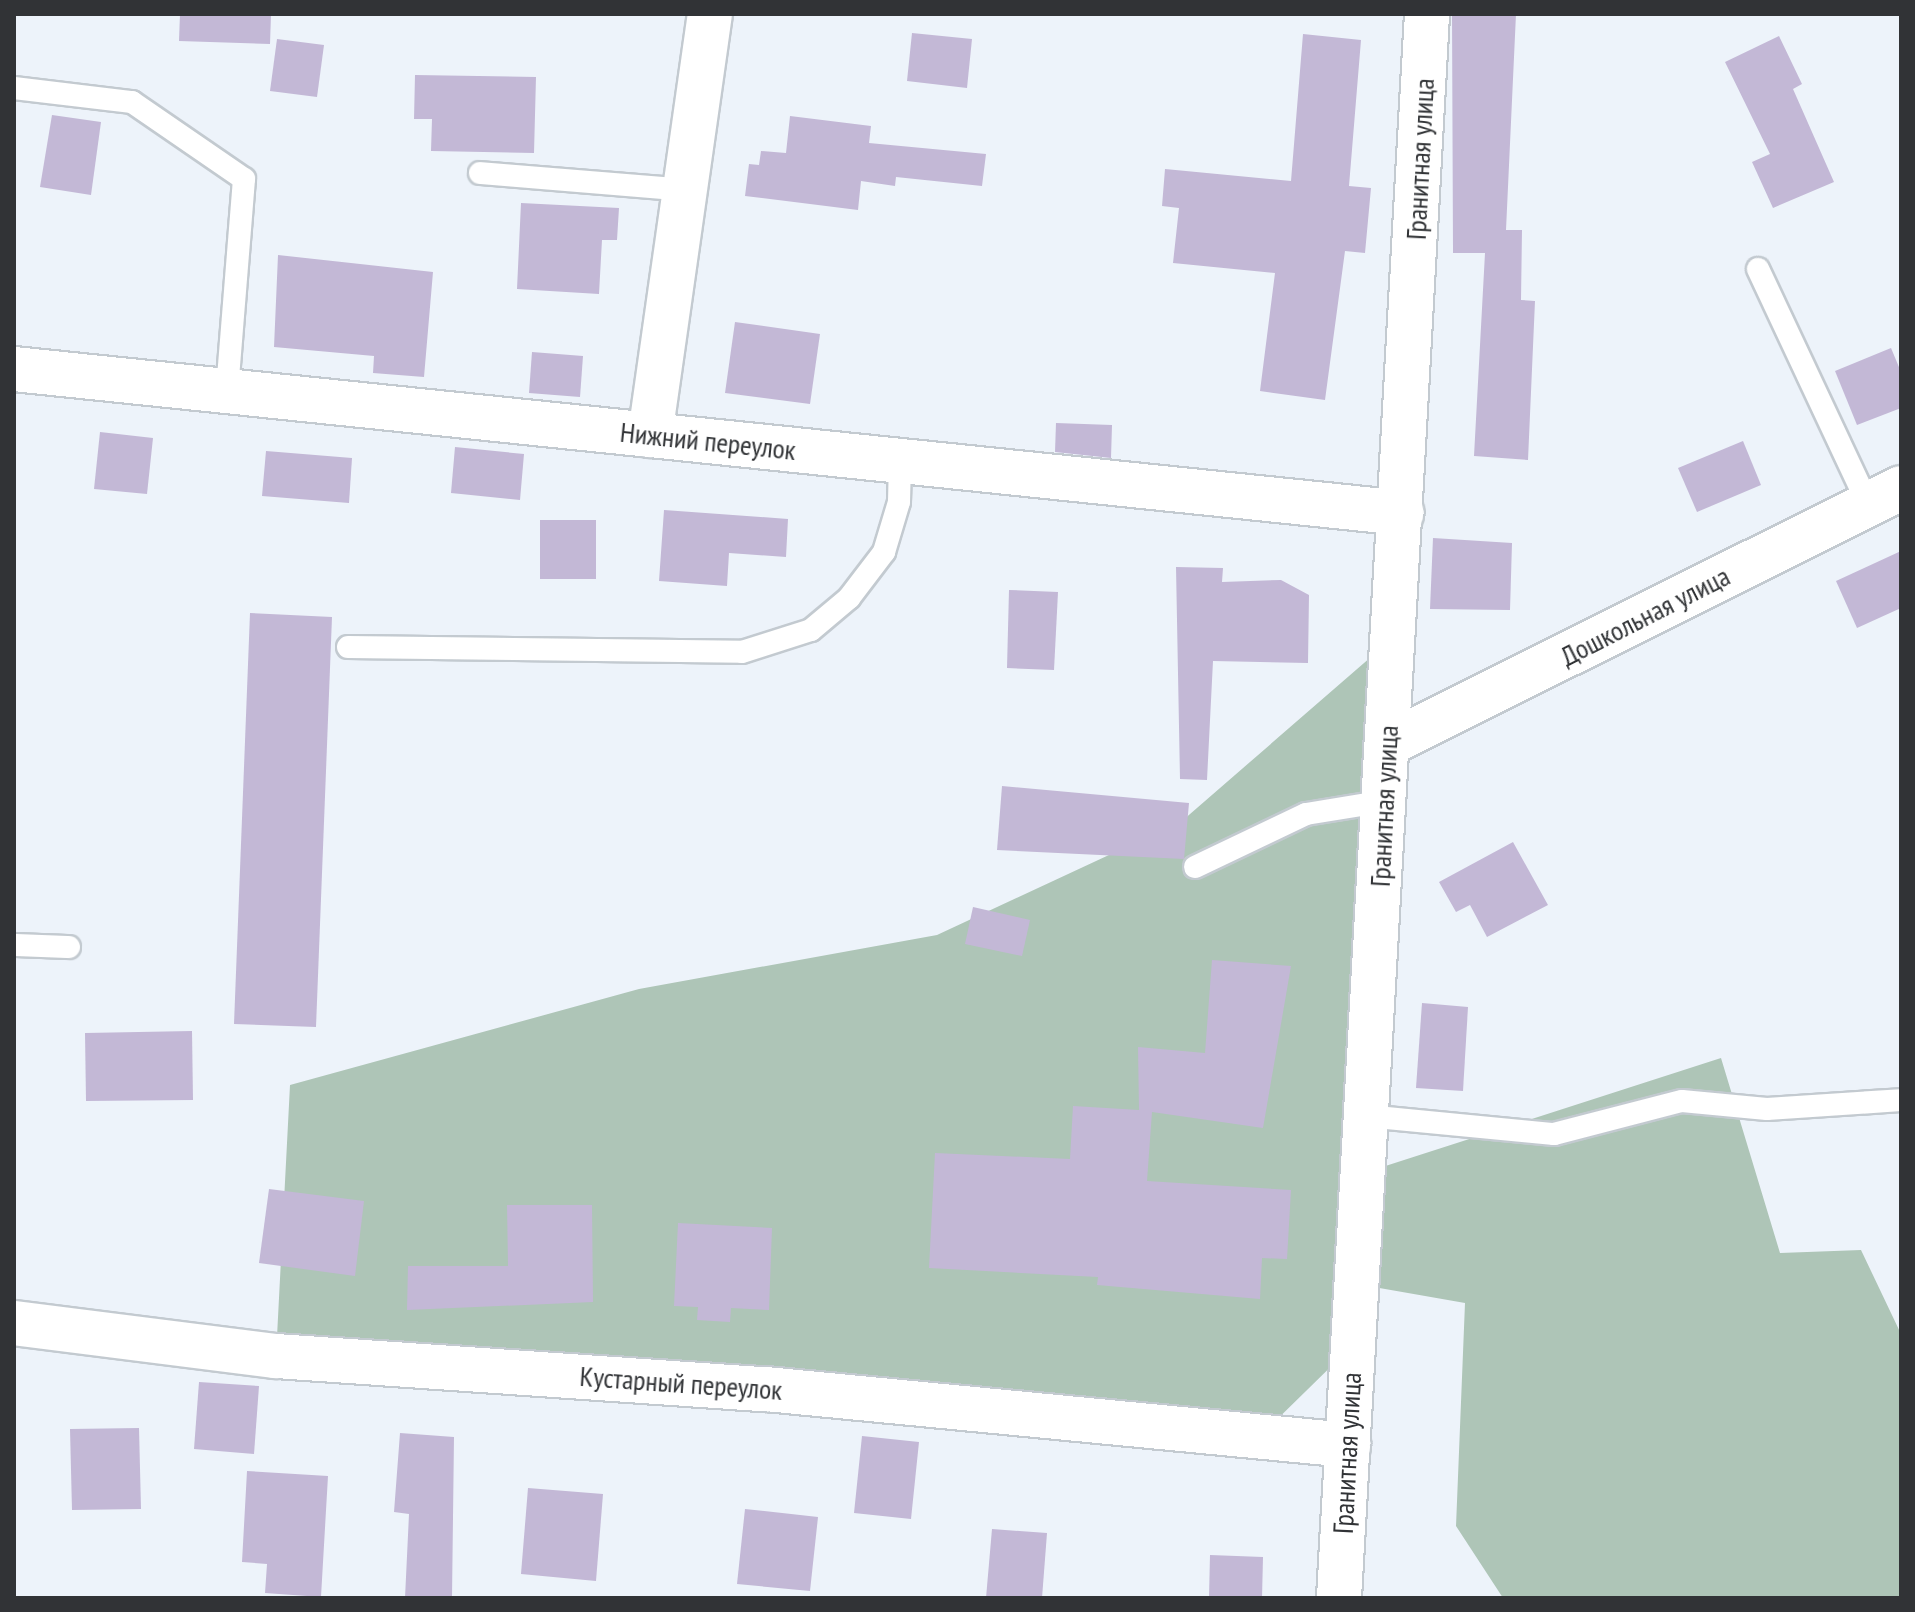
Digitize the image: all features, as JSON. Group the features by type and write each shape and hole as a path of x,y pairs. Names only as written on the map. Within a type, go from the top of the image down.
{"street":[{"path":"650,435 710,14"},
{"name":"Гранитная улица","path":"1339,1598 1402,513 1427,14"},
{"name":"Нижний переулок","path":"14,369 1402,513"},
{"name":"Дошкольная улица","path":"1388,744 1885,496"},
{"name":"Кустарный переулок","path":"14,1323 276,1356 766,1389 1348,1445"}],"lane":[{"path":"14,88 132,102 244,179 227,392"},
{"path":"480,173 685,190"},
{"path":"1758,269 1885,496"},
{"path":"348,647 742,652 811,630 849,598 884,552 899,502 900,461"},
{"path":"1195,867 1306,814 1385,801"},
{"path":"14,945 69,947"},
{"path":"1366,1116 1554,1134 1682,1101 1767,1109 1901,1100"}],"green space":[{"path":"1394,637 1354,1344 1260,1436 276,1356 290,1085 639,989 937,935 1182,821"},
{"path":"1721,1058 1780,1253 1861,1250 1901,1334 1901,1598 1503,1598 1456,1526 1465,1303 1368,1286 1373,1170"}],"building":[{"path":"180,14 271,14 270,44 179,41"},
{"path":"1452,14 1516,14 1506,230 1522,230 1521,300 1535,301 1528,460 1474,456 1485,253 1453,253"},
{"path":"912,33 972,39 967,88 907,81"},
{"path":"1303,34 1361,40 1349,186 1371,188 1365,253 1345,251 1325,400 1260,391 1275,273 1173,263 1179,208 1162,206 1165,169 1291,181"},
{"path":"1779,36 1802,84 1793,89 1834,182 1773,208 1752,162 1770,154 1725,62"},
{"path":"277,39 324,45 317,97 270,91"},
{"path":"415,75 536,77 534,153 431,151 432,119 414,119"},
{"path":"52,115 101,122 91,195 40,187"},
{"path":"790,116 871,126 869,143 986,154 982,186 896,177 895,186 861,181 858,210 745,196 749,164 759,165 761,151 786,153"},
{"path":"521,203 619,208 617,240 602,240 599,294 517,289"},
{"path":"278,255 433,272 424,377 373,373 374,356 274,347"},
{"path":"735,322 820,334 810,404 725,393"},
{"path":"1891,348 1901,372 1901,408 1857,425 1835,371"},
{"path":"532,352 583,356 580,397 529,393"},
{"path":"1056,423 1112,425 1111,458 1055,452"},
{"path":"100,432 153,438 147,494 94,489"},
{"path":"1743,441 1761,485 1697,512 1678,468"},
{"path":"455,447 524,454 520,500 451,493"},
{"path":"266,451 352,458 349,503 262,496"},
{"path":"664,510 788,519 786,557 729,553 727,586 659,581"},
{"path":"540,520 596,520 596,579 540,579"},
{"path":"1433,538 1512,543 1510,610 1430,609"},
{"path":"1901,551 1901,608 1857,628 1836,581"},
{"path":"1176,567 1223,568 1222,582 1281,580 1309,595 1308,663 1213,661 1207,780 1180,779"},
{"path":"1009,590 1058,592 1054,670 1007,668"},
{"path":"250,613 332,617 316,1027 234,1024"},
{"path":"1002,786 1189,803 1184,859 997,850"},
{"path":"1513,842 1548,905 1487,937 1470,905 1456,912 1439,882"},
{"path":"973,907 1030,920 1022,956 965,944"},
{"path":"1212,960 1291,966 1263,1128 1152,1112 1147,1181 1291,1190 1287,1259 1262,1258 1260,1299 1097,1285 1098,1277 929,1268 935,1153 1070,1159 1073,1106 1139,1110 1138,1047 1205,1053"},
{"path":"1422,1003 1468,1007 1463,1091 1416,1088"},
{"path":"192,1031 193,1100 86,1101 85,1033"},
{"path":"269,1189 364,1201 355,1276 259,1263"},
{"path":"507,1205 592,1205 593,1302 407,1310 408,1266 508,1266"},
{"path":"678,1223 772,1228 769,1310 731,1308 730,1322 697,1320 698,1307 674,1306"},
{"path":"199,1382 259,1386 254,1454 194,1449"},
{"path":"139,1428 141,1509 72,1510 70,1429"},
{"path":"400,1433 454,1437 452,1598 405,1598 409,1514 394,1512"},
{"path":"862,1436 919,1442 911,1519 854,1513"},
{"path":"247,1471 328,1476 321,1597 265,1593 267,1564 242,1562"},
{"path":"528,1488 603,1494 596,1581 521,1574"},
{"path":"745,1509 818,1517 810,1591 737,1584"},
{"path":"992,1529 1047,1533 1042,1598 986,1598"},
{"path":"1210,1555 1263,1557 1262,1598 1209,1598"}]}
